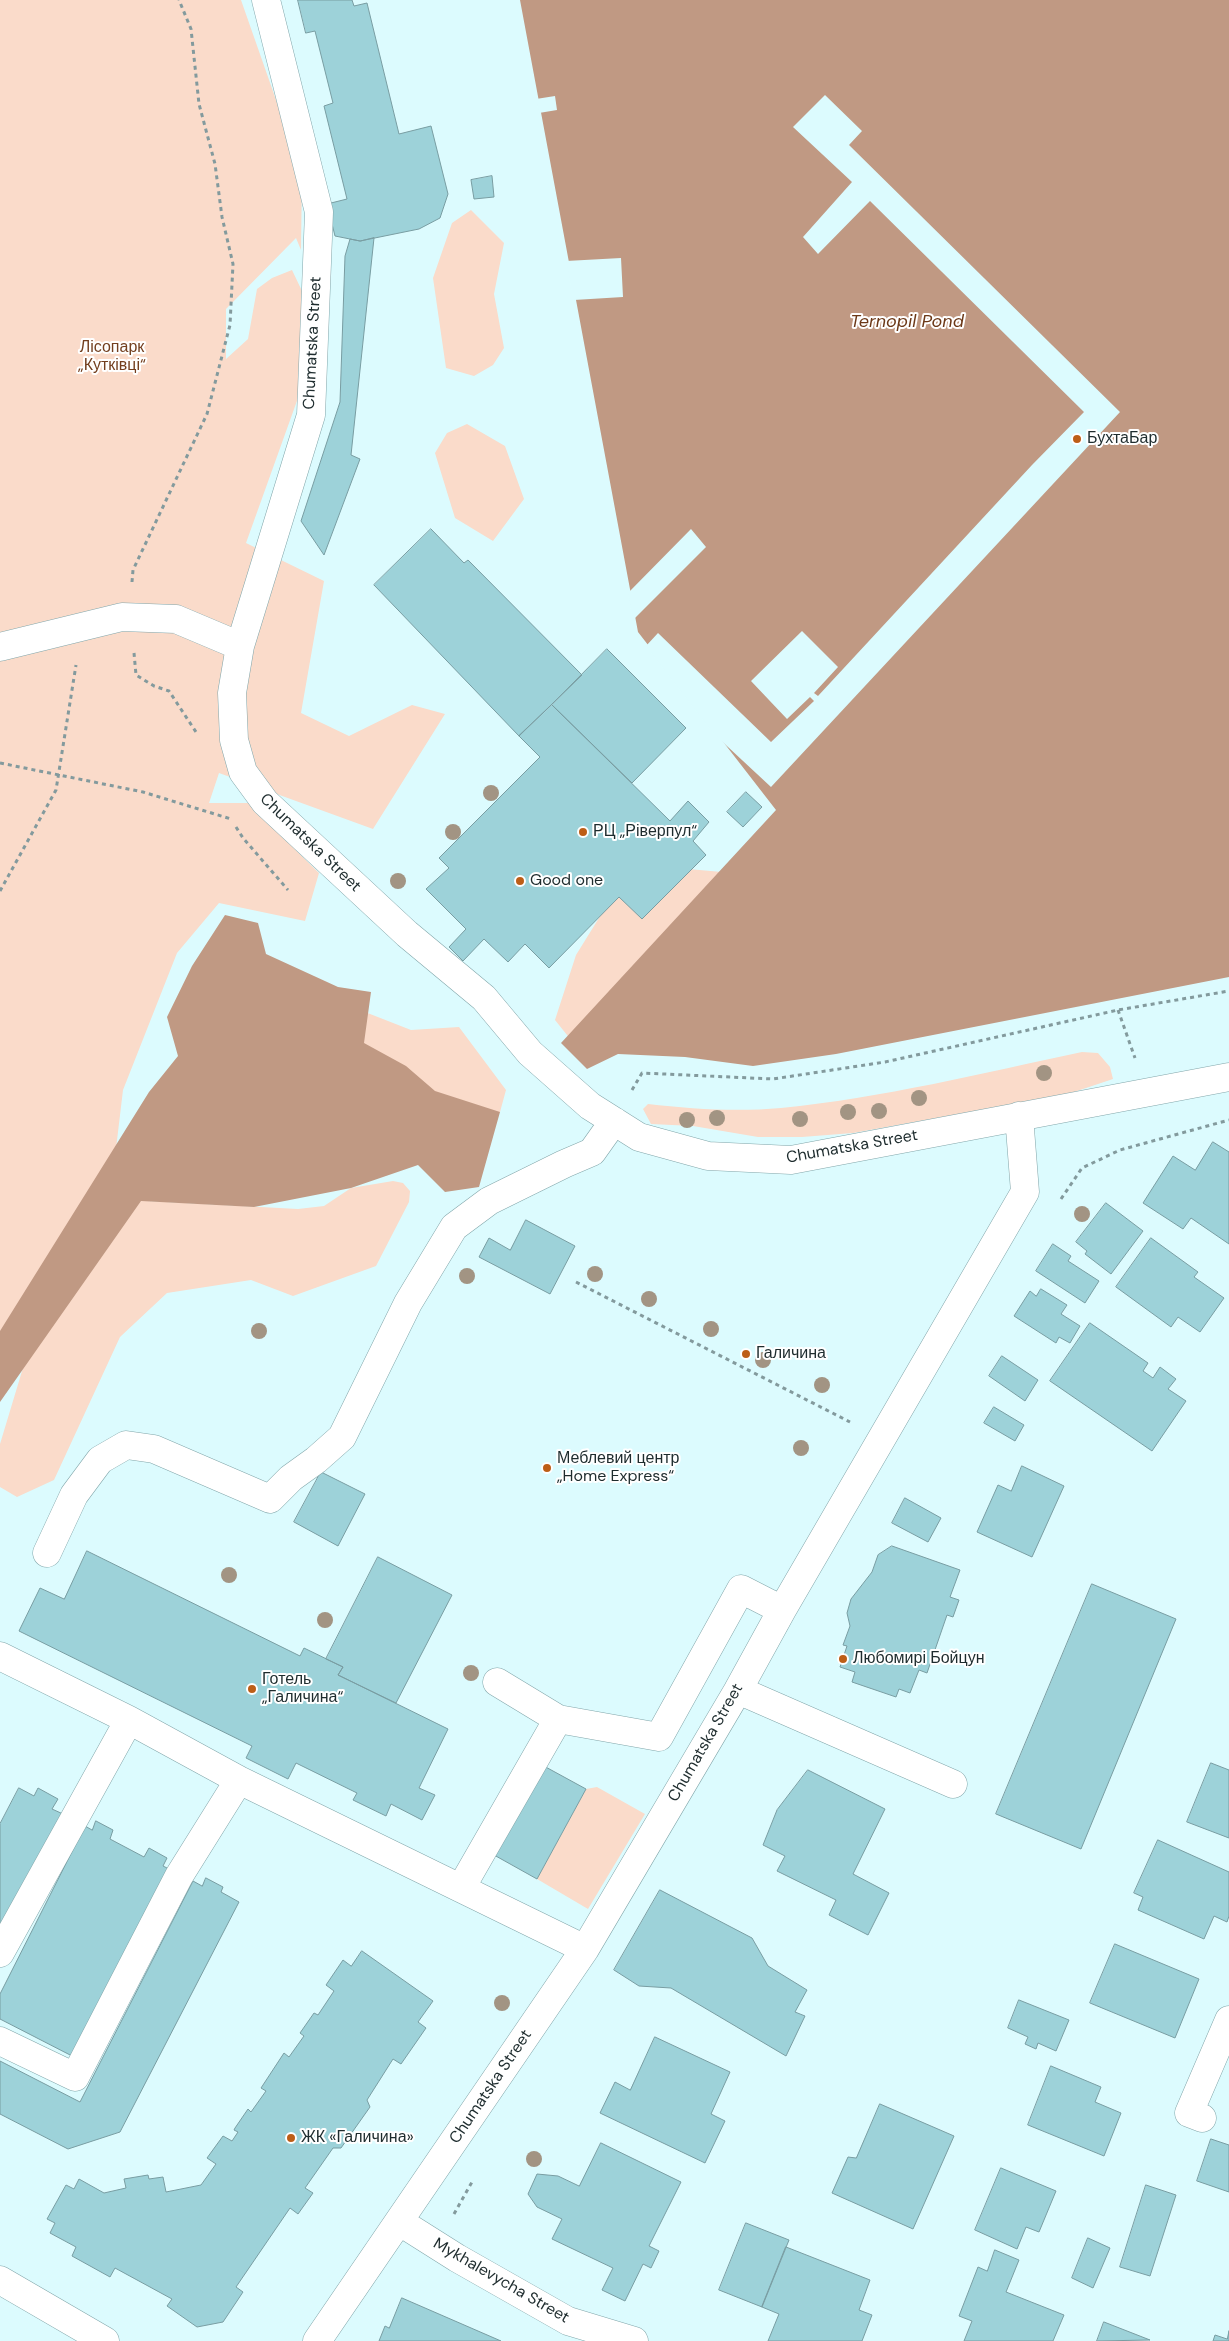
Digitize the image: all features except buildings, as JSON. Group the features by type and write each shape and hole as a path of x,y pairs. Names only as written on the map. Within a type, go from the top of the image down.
{"street":[{"name":"Chumatska Street","path":"266,0 319,212 311,415 240,646 232,693 234,740 243,772 265,802 407,934 484,998 530,1053 590,1106 639,1137 708,1156 791,1160 1019,1116 1092,1105 1229,1077"},
{"path":"0,648 122,617 176,619 240,646"},
{"name":"Chumatska Street","path":"317,2341 585,1949 738,1690 782,1610 1025,1192 1019,1116"},
{"path":"47,1553 74,1495 100,1460 126,1445 154,1449 270,1498 291,1478 316,1460 342,1437 408,1304 454,1227 489,1201 592,1152 614,1121"},
{"path":"497,1682 558,1719 659,1737 741,1588 782,1610"},
{"path":"0,1656 129,1720 238,1780 585,1949"},
{"path":"738,1690 953,1784"},
{"path":"461,1888 558,1719"},
{"path":"0,1953 129,1720"},
{"path":"0,2042 75,2077 179,1876 238,1780"},
{"path":"1202,2118 1190,2114 1229,2020"},
{"name":"Mykhalevycha Street","path":"400,2222 457,2258 568,2321 634,2341"},
{"path":"0,2280 105,2341"}],"path":[{"path":"178,0 191,29 199,104 214,164 222,217 233,264 230,325 207,414 132,570 130,617 136,675 154,686 169,690 199,737"},
{"path":"0,891 56,790 82,627"},
{"path":"0,763 143,792 246,823 265,802"},
{"path":"227,812 242,838 288,890"},
{"path":"614,1121 642,1073 773,1080 885,1062 1118,1010 1229,991"},
{"path":"1118,1010 1134,1058 1144,1056"},
{"path":"576,1282 882,1438"}],"green space":[{"name":"Лісопарк „Кутківці“","path":"0,0 241,0 302,174 301,250 296,238 226,309 226,359 248,339 257,289 272,278 292,270 302,291 298,398 246,543 324,581 301,713 349,736 412,705 445,714 373,829 219,773 209,803 248,803 319,873 305,921 219,903 177,953 123,1090 110,1199 298,1209 324,1206 351,1188 393,1181 403,1183 410,1191 409,1202 376,1266 293,1296 251,1280 167,1293 120,1337 54,1480 17,1497 0,1487 0,1444 32,1338 0,1401"},
{"path":"471,210 504,243 494,294 504,348 493,365 474,376 446,368 433,278 452,223"},
{"path":"467,424 505,446 524,499 493,541 455,518 435,453 447,433"},
{"path":"688,869 722,872 575,1045 555,1020 576,955 612,897"},
{"path":"342,1003 411,1030 459,1027 506,1090 500,1112 476,1119 345,1059"},
{"path":"1082,1052 1098,1053 1110,1067 1113,1079 1065,1095 853,1133 802,1137 758,1137 693,1126 651,1124 643,1109 648,1104 731,1110 819,1104 932,1084"},
{"path":"597,1787 645,1814 588,1909 537,1879 586,1789"}],"water":[{"name":"Ternopil Pond","path":"520,0 1229,0 1229,977 836,1054 753,1066 685,1057 618,1054 587,1069 561,1043 776,810 638,632"},
{"path":"225,915 258,923 266,954 338,987 371,992 364,1043 406,1066 435,1091 500,1112 479,1187 445,1192 418,1165 351,1188 254,1207 141,1201 0,1402 0,1331 149,1092 178,1056 167,1017 192,966"}],"pier":[{"name":"БухтаБар","path":"825,95 862,131 849,145 1120,412 771,787 714,734 646,646 658,633 771,742 814,701 810,697 787,719 751,681 802,631 838,667 814,693 818,696 1032,465 1084,412 870,201 818,254 803,237 852,182 793,127"},
{"path":"555,96 557,110 539,113 536,99"},
{"path":"621,258 623,297 574,300 566,261"},
{"path":"691,529 706,547 633,620 628,593"}],"place":[{"name":"БухтаБар","path":"1077,439"},
{"name":"РЦ „Ріверпул“","path":"583,832"},
{"name":"Good one","path":"520,881"},
{"name":"Галичина","path":"746,1354"},
{"name":"Меблевий центр „Home Express“","path":"547,1468"},
{"name":"Любомирі Бойцун","path":"843,1659"},
{"name":"Готель „Галичина“","path":"252,1689"},
{"name":"ЖК «Галичина»","path":"291,2138"}]}
